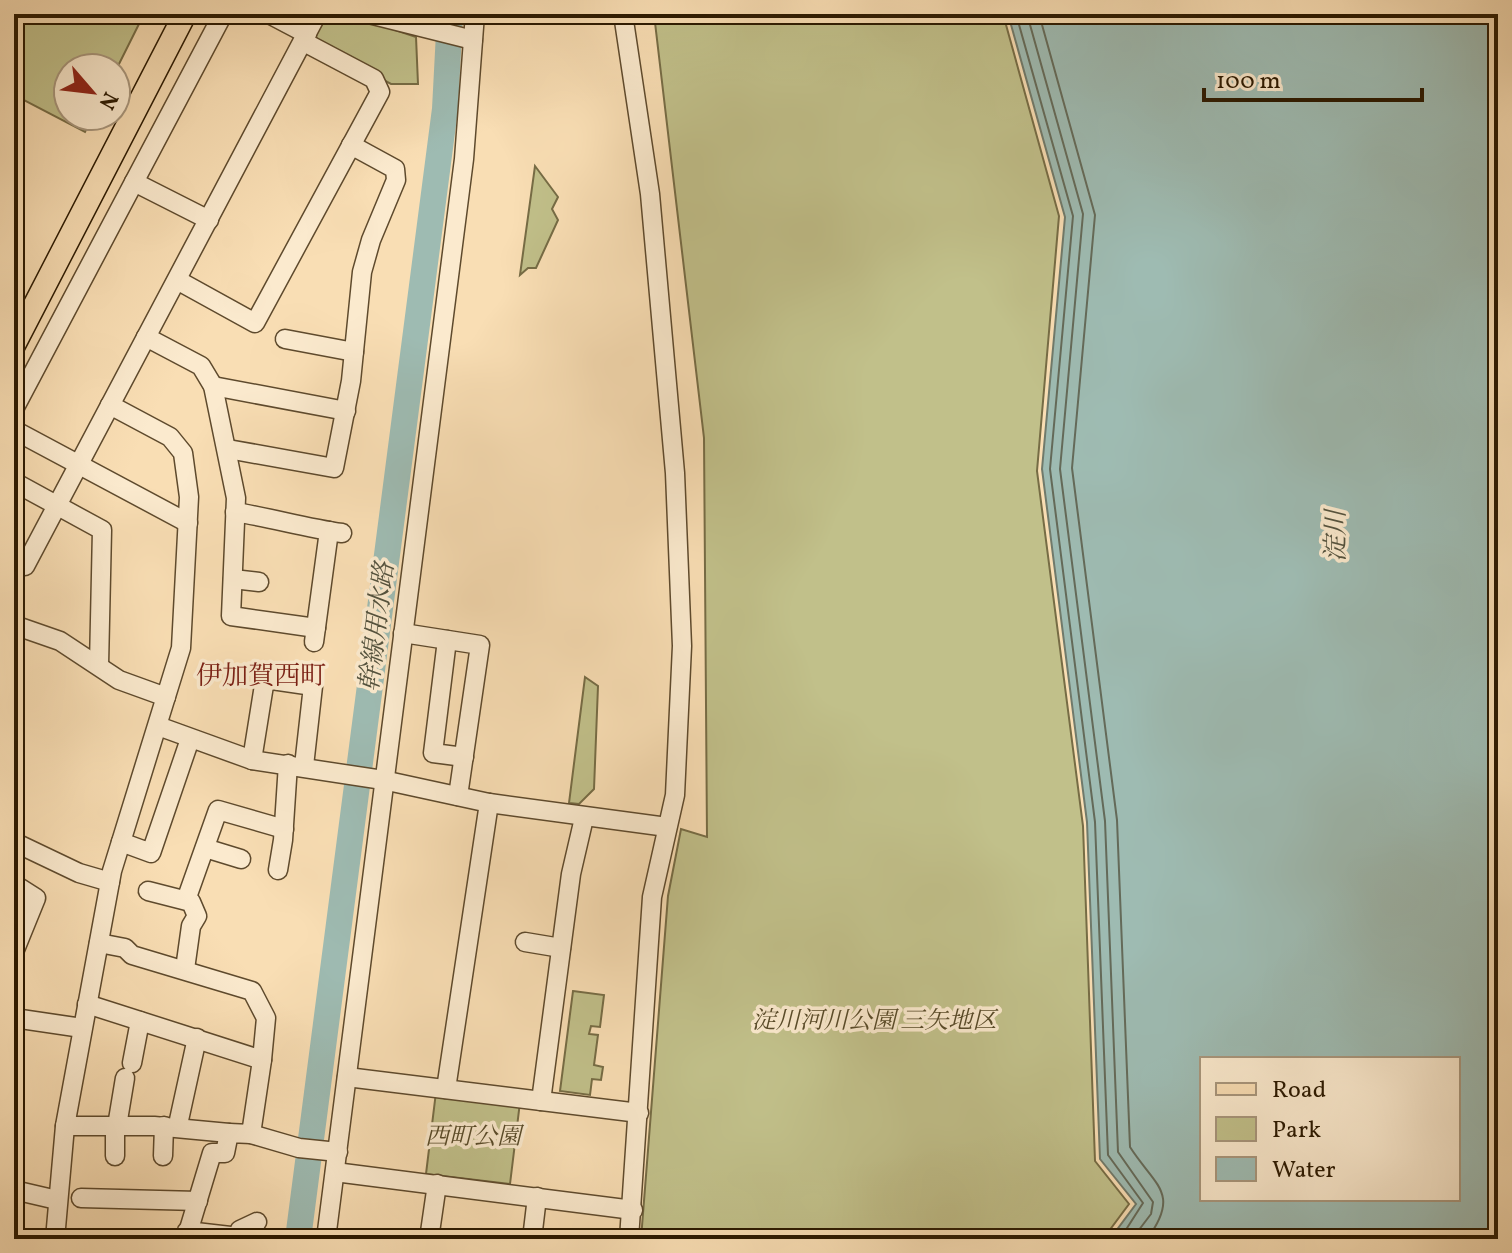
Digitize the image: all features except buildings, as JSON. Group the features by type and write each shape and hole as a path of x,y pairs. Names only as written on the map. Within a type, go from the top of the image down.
{"main road":[{"path":"14,345 185,14"}],"street":[{"path":"14,409 223,14"},
{"path":"177,280 255,323 380,92 374,79 269,14"},
{"path":"25,566 317,14"},
{"path":"369,14 417,29 473,40"},
{"path":"326,1239 335,1172 328,1151 347,1077 464,159 475,14"},
{"path":"623,14 650,194 675,473 682,646 675,795 652,897 629,1239"},
{"path":"228,449 334,468 346,411 362,272 371,240 396,180 395,169 351,145"},
{"path":"134,182 209,220"},
{"path":"146,337 201,366 213,386 228,449 235,512 231,616 315,635 336,532 235,512"},
{"path":"285,339 305,350 354,352"},
{"path":"213,386 244,383 346,411"},
{"path":"55,1239 65,1126 110,882 181,648 188,523 183,453 170,437 110,405"},
{"path":"14,430 188,523"},
{"path":"14,482 102,530 99,665"},
{"path":"233,579 259,582"},
{"path":"14,625 26,632 60,641 119,680 166,697"},
{"path":"403,633 480,645 458,796"},
{"path":"447,640 433,753 464,757"},
{"path":"252,760 265,679 313,686 278,870"},
{"path":"158,726 252,760 383,780 489,803 667,827"},
{"path":"121,842 151,853 190,739"},
{"path":"446,1089 489,803"},
{"path":"186,900 218,810 284,829"},
{"path":"541,1101 561,948 584,818"},
{"path":"14,842 79,873 110,882"},
{"path":"205,848 241,859"},
{"path":"14,884 36,898 14,952"},
{"path":"148,891 191,902 197,916 191,926 185,969"},
{"path":"525,942 561,948"},
{"path":"99,943 125,948 132,955 252,991 266,1018 251,1134"},
{"path":"262,1010 274,992"},
{"path":"87,1004 262,1060"},
{"path":"14,1018 82,1028"},
{"path":"115,1156 116,1126 140,1021"},
{"path":"163,1156 197,1038"},
{"path":"347,1077 639,1113"},
{"path":"65,1126 171,1123 251,1134 299,1148 328,1151"},
{"path":"229,1133 225,1153 212,1153 186,1235 239,1238 240,1230 257,1222"},
{"path":"335,1172 633,1210"},
{"path":"429,1239 437,1184"},
{"path":"14,1190 57,1200"},
{"path":"81,1198 141,1191 198,1201"},
{"path":"532,1239 537,1197"},
{"path":"14,1237 23,1239"}],"green space":[{"path":"14,14 144,14 125,52 52,52 52,115 14,95"},
{"path":"325,14 348,14 416,37 418,84 391,84 319,45 315,33"},
{"name":"淀川河川公園 三矢地区","path":"654,14 1003,14 1059,216 1037,471 1083,826 1095,1161 1129,1204 1103,1239 641,1239 668,896 681,829 707,837 704,438"},
{"path":"535,166 558,197 552,209 558,220 536,268 528,268 520,275"},
{"path":"585,677 598,686 594,789 579,804 569,803"},
{"path":"573,991 604,995 600,1027 591,1026 589,1034 598,1035 594,1065 603,1067 601,1080 592,1079 590,1095 560,1091"},
{"name":"西町公園","path":"436,1092 520,1102 510,1184 426,1174"}],"water":[{"name":"淀川","path":"1008,14 1498,14 1498,1239 1110,1239 1136,1204 1100,1159 1087,822 1042,469 1065,217"}],"waterway":[{"name":"幹線用水路","path":"298,1239 445,109 450,14"}],"district":[{"name":"伊加賀西町","path":"261,677"}]}
